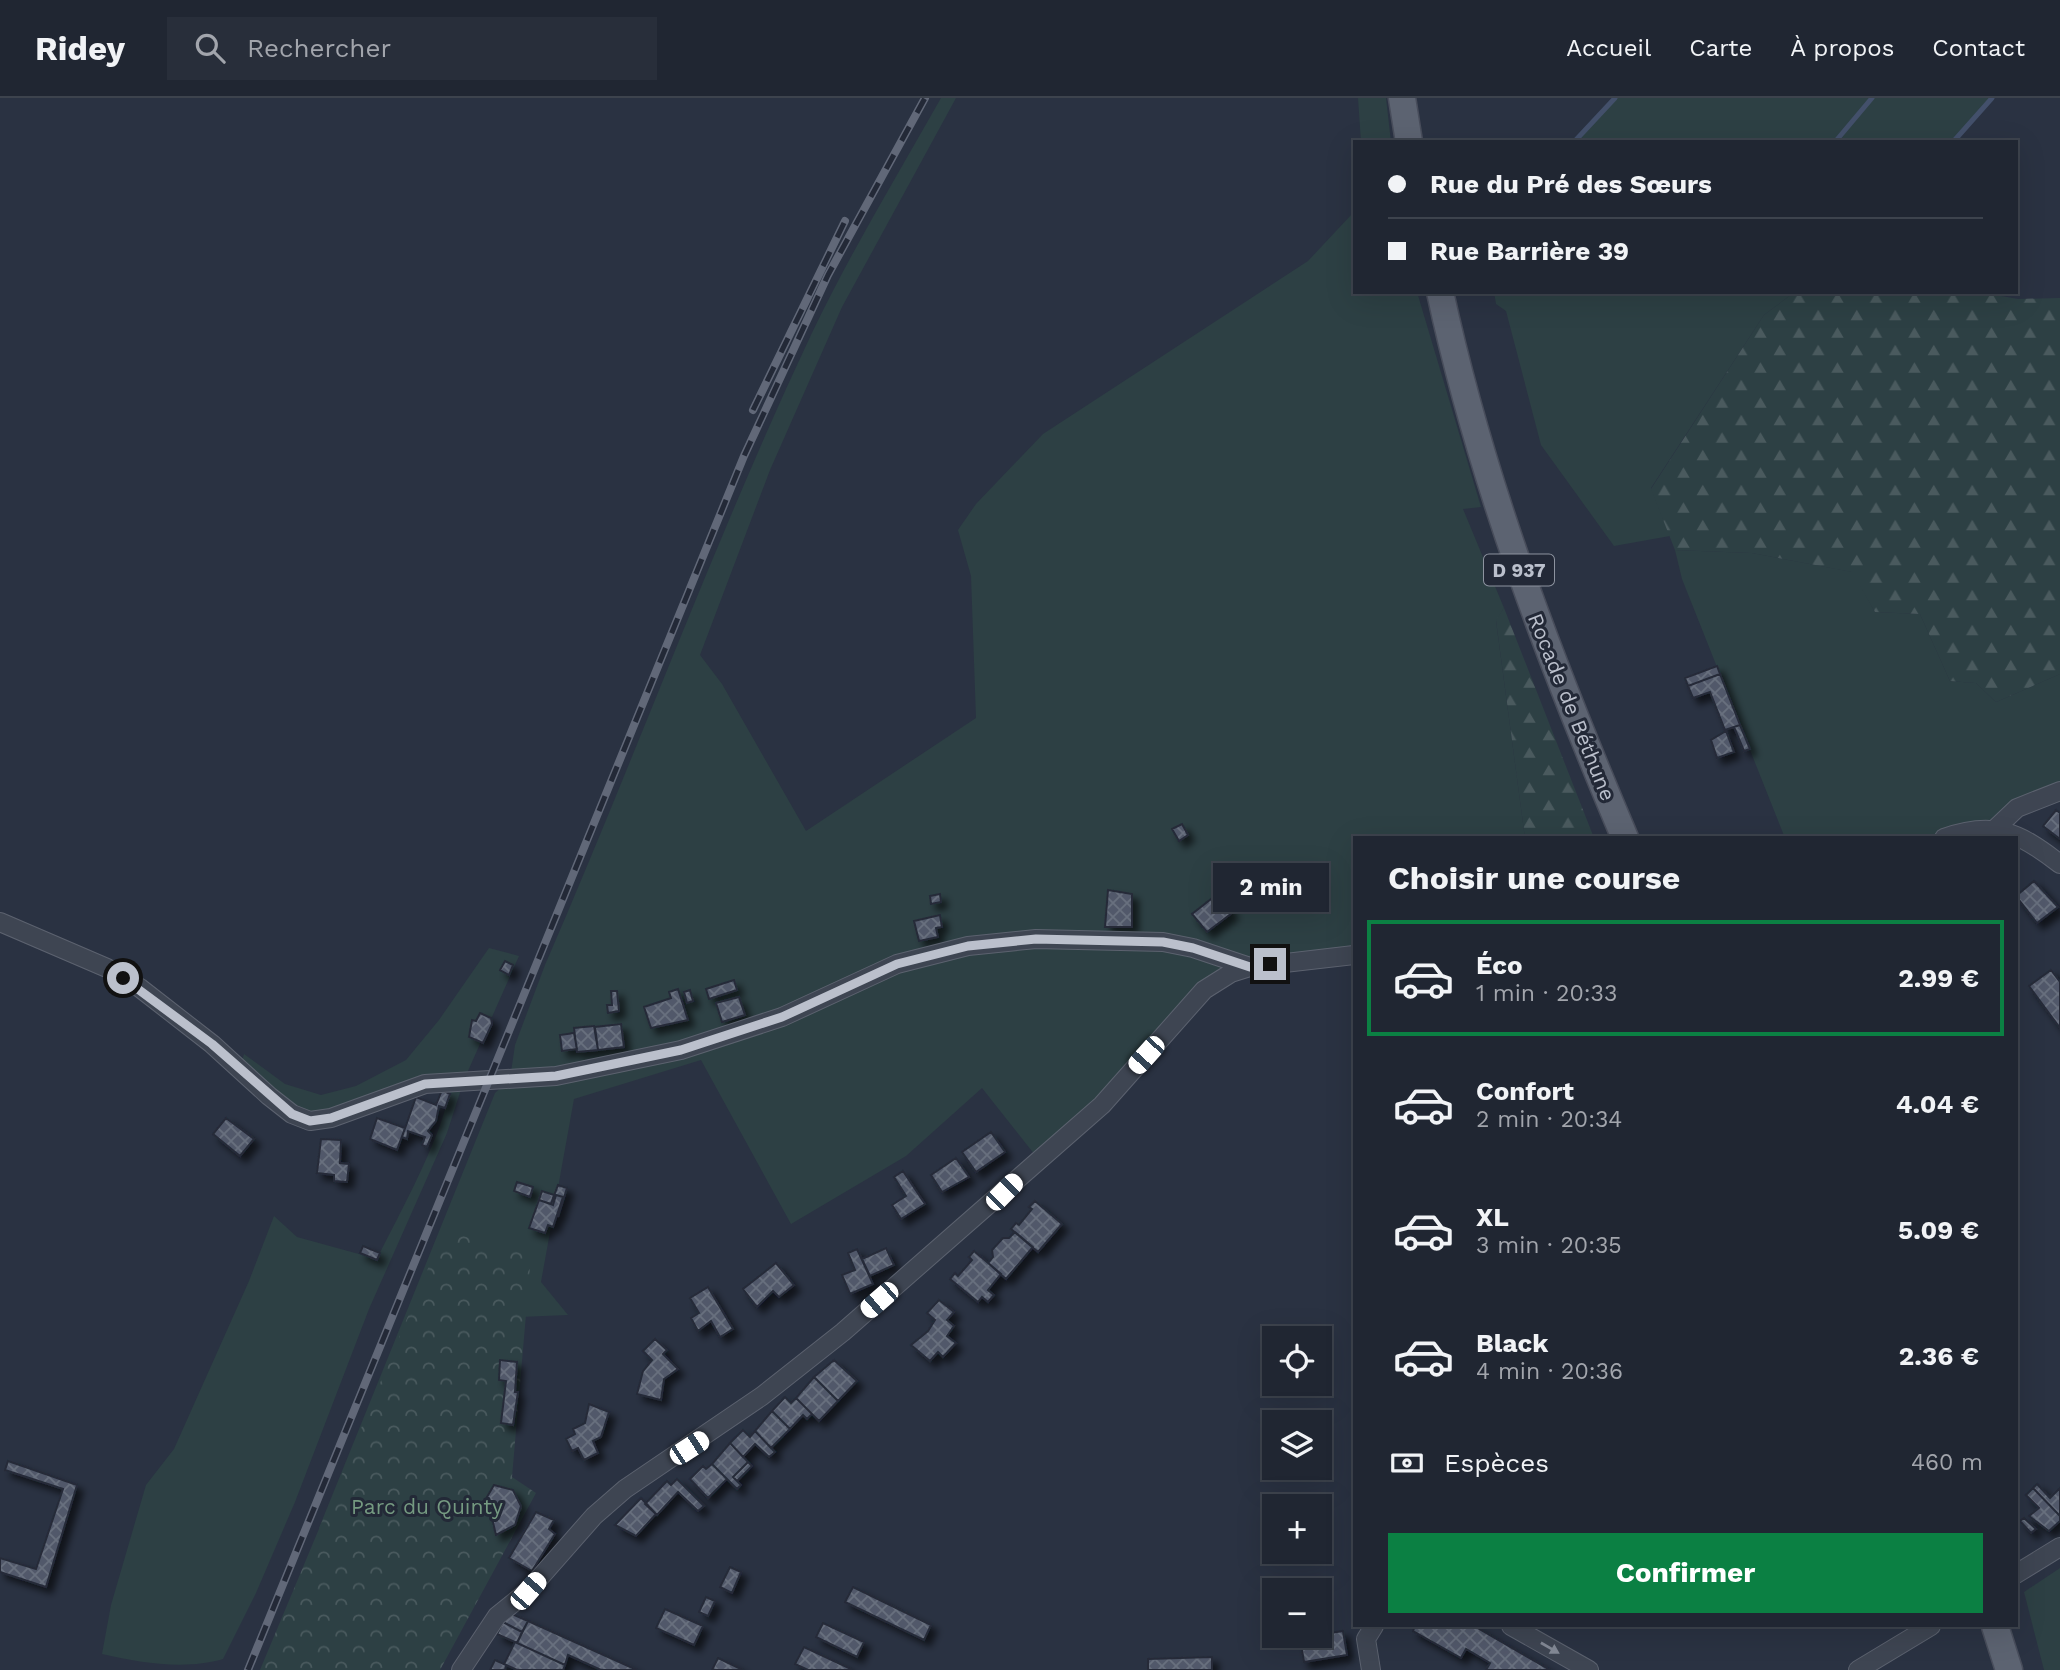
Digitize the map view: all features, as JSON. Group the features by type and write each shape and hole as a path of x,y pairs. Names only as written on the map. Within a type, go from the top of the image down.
{"main road":[{"path":"1402,98 1409,140"},
{"name":"Rocade de Béthune","path":"1441,294 1481,450 1523,582 1624,836"},
{"path":"1979,1627 1991,1670"},
{"path":"1995,1627 2009,1670"}],"street":[{"path":"1996,828 2017,808 2060,790"},
{"path":"1950,836 1979,827 1996,828 2013,836"},
{"path":"2018,838 2041,849 2060,864"},
{"path":"0,922 107,968 140,988 212,1044 292,1114 310,1121 425,1084 556,1076 668,1054 782,1017 897,964 991,942 1036,939 1163,942 1193,948 1250,967"},
{"path":"461,1670 497,1616 528,1591 594,1516 625,1489 762,1396 843,1332 1102,1105 1205,990 1231,973 1250,967 1353,955"},
{"path":"2018,1573 2060,1547"},
{"path":"1513,1627 1589,1670"},
{"path":"1858,1670 1929,1627"},
{"path":"1370,1632 1371,1670"}],"green space":[{"path":"941,98 956,98 842,307 770,470 700,655 722,684 806,831 976,718 971,576 958,530 976,504 1043,434 1308,261 1353,210 1353,294 1418,294 1481,507 1463,509 1504,608 1496,621 1525,836 1353,836 1353,955 1218,980 1039,1160 982,1088 906,1156 791,1224 701,1060 574,1099 541,1282 568,1315 470,1319 465,1532 319,1528 495,1093 510,1079 515,1045 545,965 741,491 811,335 874,215"},
{"path":"1358,98 1386,98 1391,140 1361,140"},
{"path":"1615,98 1992,98 1955,140 1573,140"},
{"path":"1494,294 1792,294 1764,315 1651,488 1670,536 1614,546 1541,445 1506,311 1496,304"},
{"path":"1792,294 1989,294 2018,299 2060,298 2060,674 1996,702 1976,683 1950,681 1920,614 1875,612 1852,572 1752,553 1675,550 1651,489 1764,315"},
{"path":"1675,550 1752,553 1853,572 1875,612 1920,614 1950,681 1976,683 1996,702 2060,674 2060,791 1996,828 1954,836 1784,836 1682,579"},
{"path":"1504,608 1593,836 1525,836 1496,620"},
{"path":"489,948 519,956 464,1080 447,1133 369,1309 295,1502 256,1593 223,1659 178,1665 102,1654 111,1605 146,1485 174,1449 249,1281 274,1216 297,1237 377,1259 433,1144 448,1098 450,1080 310,1121 240,1068 244,1054 285,1084 321,1095 356,1086 406,1060 439,1020"},
{"name":"Parc du Quinty","path":"444,1230 531,1256 512,1477 536,1493 440,1670 260,1670"},
{"path":"2060,1568 2060,1670 2044,1670 2024,1592"}],"building":[{"path":"1717,666 1720,674 1688,686 1685,678"},
{"path":"1720,674 1740,725 1725,730 1710,692 1693,698 1688,686"},
{"path":"1740,725 1750,749 1744,751 1734,727"},
{"path":"1726,731 1734,752 1717,758 1711,740"},
{"path":"2056,810 2060,813 2060,839 2043,826"},
{"path":"1182,824 1188,835 1179,841 1172,829"},
{"path":"2034,881 2058,907 2037,923 2018,899 2018,894"},
{"path":"1108,890 1132,894 1132,927 1105,927"},
{"path":"1220,892 1232,913 1207,932 1192,914"},
{"path":"940,894 941,902 931,904 930,896"},
{"path":"940,915 942,927 936,928 938,937 919,941 914,921"},
{"path":"505,961 513,965 509,975 500,970"},
{"path":"2051,970 2060,982 2060,1028 2029,986"},
{"path":"734,980 737,990 709,999 706,989"},
{"path":"678,989 688,1020 651,1028 644,1007 671,998 669,992"},
{"path":"690,990 693,1001 687,1003 684,992"},
{"path":"611,991 617,991 619,1011 608,1013 607,1005 612,1005"},
{"path":"739,997 745,1015 722,1022 716,1003"},
{"path":"480,1013 491,1018 492,1024 483,1043 469,1037 472,1020 476,1021"},
{"path":"621,1024 624,1047 598,1050 595,1027"},
{"path":"594,1026 598,1050 577,1052 574,1028"},
{"path":"574,1033 577,1049 562,1051 560,1035"},
{"path":"442,1090 450,1094 445,1108 439,1106 436,1121 428,1131 432,1135 427,1147 422,1145 425,1137 408,1131 407,1139 402,1137 416,1097 436,1105"},
{"path":"226,1118 254,1139 240,1156 213,1134"},
{"path":"377,1118 405,1128 397,1150 370,1139"},
{"path":"991,1132 1005,1152 976,1172 962,1152"},
{"path":"321,1139 341,1140 340,1163 349,1164 347,1182 334,1181 334,1175 317,1173"},
{"path":"956,1158 969,1177 942,1192 931,1175"},
{"path":"903,1171 925,1204 901,1219 892,1205 906,1196 894,1177"},
{"path":"517,1182 533,1187 530,1197 514,1191"},
{"path":"558,1185 567,1188 558,1217 563,1197 556,1195 553,1205 551,1204"},
{"path":"542,1191 554,1195 551,1204 539,1200"},
{"path":"556,1195 563,1197 553,1227 548,1225 545,1233 529,1228 539,1200 553,1205"},
{"path":"1035,1201 1062,1224 1038,1252 1011,1229 1016,1223 1019,1225"},
{"path":"1015,1232 1033,1247 1006,1279 988,1263 993,1257 992,1250 1003,1238 1009,1238"},
{"path":"363,1246 380,1253 377,1260 360,1253"},
{"path":"886,1248 894,1265 870,1276 862,1259"},
{"path":"857,1249 873,1284 850,1294 842,1275 855,1270 848,1253"},
{"path":"974,1251 1001,1274 988,1290 994,1295 988,1302 982,1297 978,1302 950,1279 955,1273 958,1276 972,1260 969,1257"},
{"path":"776,1263 794,1285 779,1297 773,1291 757,1307 743,1289"},
{"path":"708,1287 733,1329 720,1337 711,1321 698,1331 691,1318 699,1313 690,1298"},
{"path":"939,1300 954,1312 947,1320 954,1326 947,1336 956,1343 943,1357 938,1352 930,1361 911,1345 928,1331 935,1320 927,1313"},
{"path":"655,1339 667,1350 663,1354 678,1369 664,1379 661,1400 637,1394 643,1371 652,1360 643,1351"},
{"path":"500,1360 517,1362 515,1392 518,1392 513,1425 501,1423 506,1381 499,1380"},
{"path":"834,1360 857,1381 838,1401 814,1377"},
{"path":"814,1377 838,1401 819,1421 796,1398"},
{"path":"785,1397 791,1403 796,1398 812,1414 807,1419 803,1415 790,1429 772,1411"},
{"path":"589,1404 609,1412 601,1437 593,1441 598,1453 584,1460 578,1448 572,1451 566,1439 575,1434 573,1429 585,1423"},
{"path":"772,1411 790,1429 771,1448 755,1431"},
{"path":"743,1430 750,1437 755,1431 775,1452 769,1457 755,1444 743,1457 730,1443"},
{"path":"730,1443 748,1462 733,1477 741,1485 737,1489 712,1464"},
{"path":"8,1461 77,1485 46,1587 0,1572 0,1558 36,1569 63,1489 5,1470"},
{"path":"748,1462 752,1466 737,1481 733,1477"},
{"path":"712,1464 727,1479 708,1498 690,1479 703,1466 706,1469"},
{"path":"677,1479 704,1506 698,1511 678,1492 657,1515 645,1504 667,1481 671,1485"},
{"path":"2037,1484 2050,1498 2060,1488 2060,1516 2033,1488"},
{"path":"494,1485 513,1490 521,1506 515,1525 496,1535 487,1497"},
{"path":"2033,1488 2060,1516 2060,1521 2049,1531 2029,1516 2039,1508 2026,1495"},
{"path":"641,1498 656,1514 636,1536 615,1525"},
{"path":"536,1512 554,1520 549,1529 555,1534 532,1571 509,1558"},
{"path":"2024,1518 2036,1529 2031,1533 2020,1521"},
{"path":"730,1567 741,1572 732,1593 720,1587"},
{"path":"853,1587 931,1625 924,1640 845,1602"},
{"path":"706,1597 715,1601 708,1616 699,1612"},
{"path":"665,1609 703,1626 694,1645 656,1628"},
{"path":"512,1614 528,1621 522,1632 503,1622"},
{"path":"528,1621 637,1670 601,1670 568,1655 565,1665 517,1643"},
{"path":"503,1622 522,1632 517,1643 497,1634"},
{"path":"823,1623 864,1642 857,1657 816,1637"},
{"path":"1415,1627 1476,1627 1550,1670 1486,1670 1490,1663 1466,1649 1461,1658 1413,1631"},
{"path":"1343,1631 1347,1655 1304,1662 1302,1648 1332,1648 1332,1633"},
{"path":"515,1642 565,1665 563,1670 517,1670 504,1664"},
{"path":"804,1647 851,1670 808,1670 795,1664"},
{"path":"1212,1657 1212,1670 1148,1670 1148,1659"},
{"path":"718,1658 743,1670 712,1670"},
{"path":"495,1660 506,1665 505,1670 490,1670"}],"waterway":[{"path":"1576,140 1615,98"},
{"path":"1837,140 1872,98"},
{"path":"1955,140 1992,98"}],"railway":[{"path":"248,1670 744,456 828,275 925,98"},
{"path":"753,410 845,221"}],"route":[{"path":"123,978 212,1044 292,1114 310,1121 331,1118 425,1084 450,1080 556,1076 609,1068 681,1050 782,1017 897,964 991,942 1036,939 1163,942 1193,948 1250,967 1270,964"}]}
